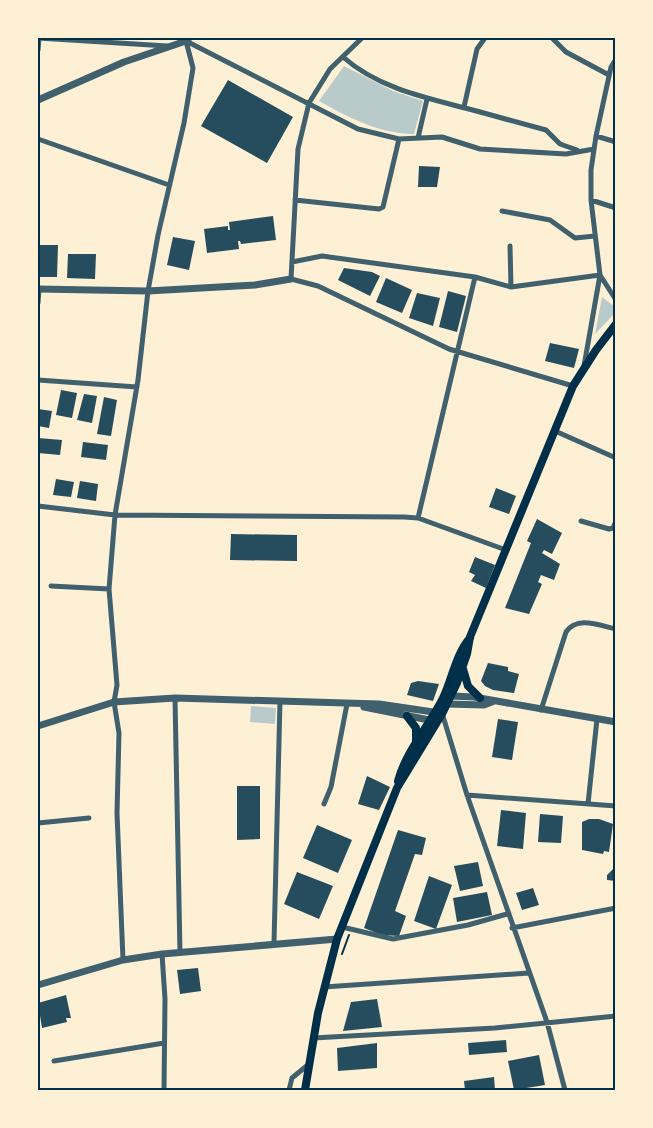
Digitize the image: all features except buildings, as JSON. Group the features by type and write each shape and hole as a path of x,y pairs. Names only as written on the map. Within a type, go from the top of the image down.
{"main road":[{"path":"305,1090 313,1038 324,987 338,939 397,788 463,668 470,637 573,386 614,328"},
{"path":"446,702 462,648 470,637"},
{"path":"463,668 468,686 480,698"},
{"path":"407,716 416,728 416,744"},
{"path":"397,788 400,774 416,744 434,721"}],"street":[{"path":"38,50 38,38 171,46"},
{"path":"291,279 298,149 309,104 330,69 362,38"},
{"path":"464,107 477,49 485,38"},
{"path":"552,38 566,52 610,74"},
{"path":"38,100 124,62 187,39"},
{"path":"187,39 358,129 399,139 442,137 480,149 566,154 594,149"},
{"path":"123,960 117,813 119,733 114,702 117,685 109,588 115,515 137,387 148,291 158,235 184,123 193,68 187,39"},
{"path":"343,57 356,69 386,84 427,99 464,107 546,130 560,144 578,151"},
{"path":"584,369 600,275 590,180 596,136 610,74 616,59"},
{"path":"418,138 427,99"},
{"path":"596,136 616,142"},
{"path":"295,200 379,209 383,207 399,139"},
{"path":"38,140 169,185"},
{"path":"592,200 616,208"},
{"path":"502,211 550,220 575,238 595,236"},
{"path":"510,246 512,287"},
{"path":"292,262 322,256 475,277 512,287 600,275"},
{"path":"600,275 616,300"},
{"path":"418,518 475,277"},
{"path":"38,303 38,289 148,291 255,284 291,279 318,286 458,352 573,386"},
{"path":"38,380 137,387"},
{"path":"555,431 616,458"},
{"path":"38,506 115,515 379,516 418,518 506,550"},
{"path":"581,521 610,529 613,528 616,521"},
{"path":"51,586 109,588"},
{"path":"540,710 566,632 571,624 579,622 616,629"},
{"path":"175,698 180,953"},
{"path":"38,726 114,702 175,698 383,704 438,713 507,914 547,1022 565,1090"},
{"path":"446,702 480,698 493,702 616,722"},
{"path":"274,943 280,700"},
{"path":"446,702 484,705 493,702"},
{"path":"346,704 434,721"},
{"path":"324,804 331,787 346,704"},
{"path":"588,804 596,719"},
{"path":"467,795 616,806"},
{"path":"38,823 89,818"},
{"path":"512,928 616,908"},
{"path":"342,927 393,939 468,925 507,914"},
{"path":"38,985 123,960 162,954 338,939"},
{"path":"162,954 165,998 164,1090"},
{"path":"324,987 529,973"},
{"path":"313,1038 454,1030 616,1016"},
{"path":"54,1061 164,1043"},
{"path":"289,1090 292,1078 309,1064"}],"path":[{"path":"342,956 350,930"}],"shaded area":[{"path":"344,66 393,91 423,101 414,134 376,128 319,101"},
{"path":"602,297 615,307 615,313 595,334"},
{"path":"251,706 276,708 275,724 250,722"}]}
